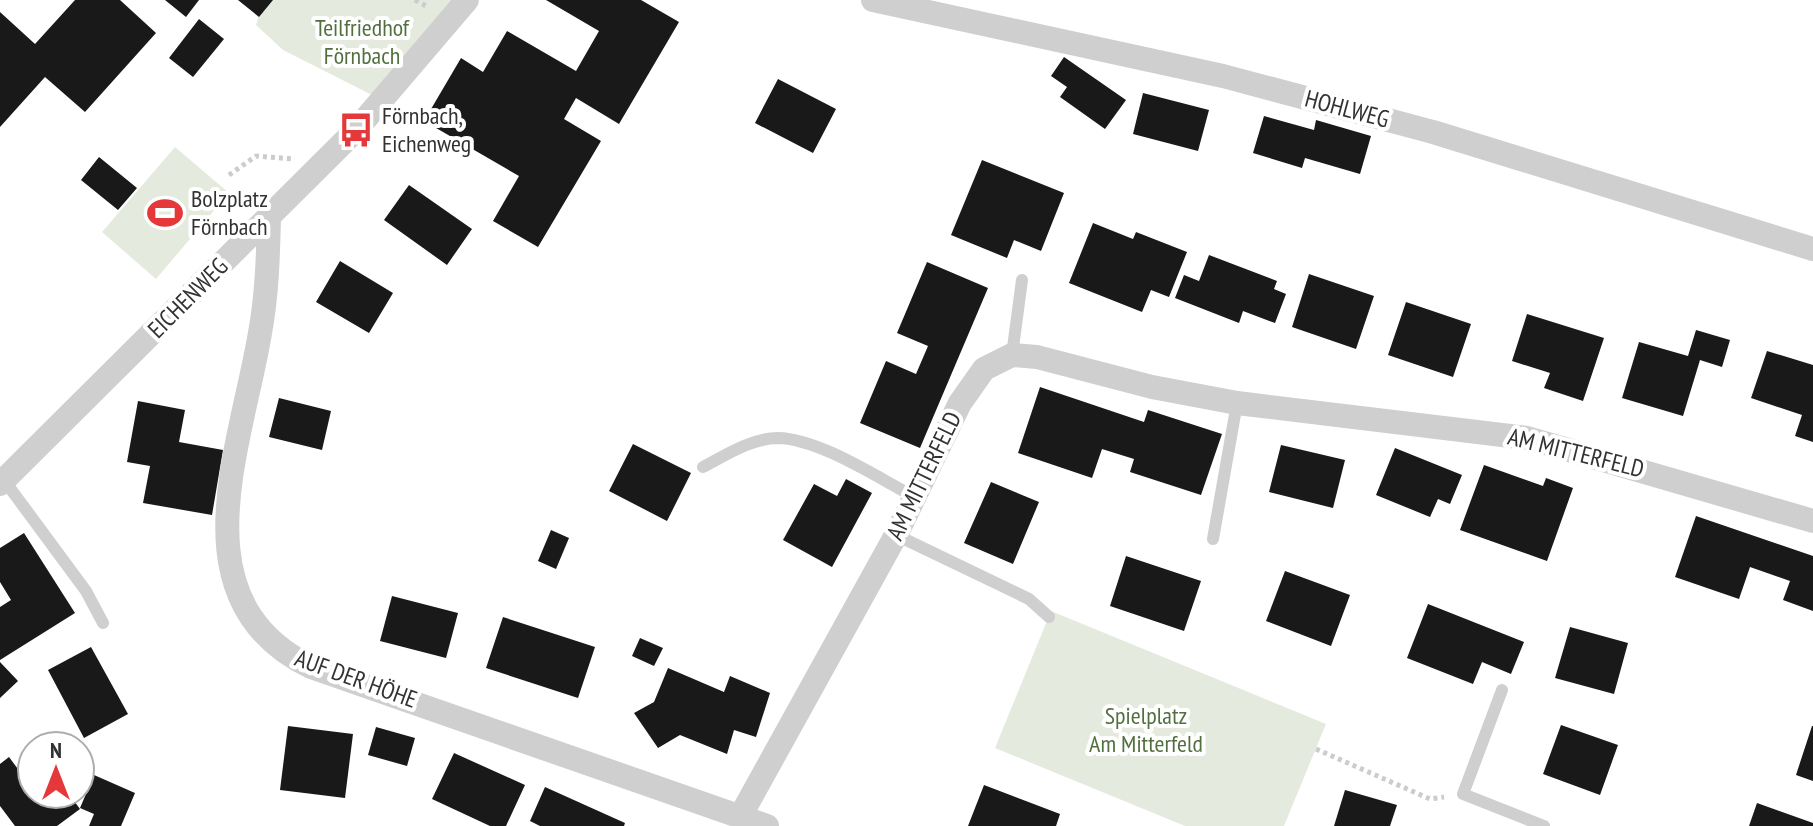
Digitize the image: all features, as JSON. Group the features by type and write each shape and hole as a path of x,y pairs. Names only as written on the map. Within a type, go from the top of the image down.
{"street":[{"name":"EICHENWEG","path":"2,482 313,173 395,86 467,0"},
{"name":"HOHLWEG","path":"873,0 1238,80 1433,132 1813,249"},
{"name":"AUF DER HÖHE","path":"269,218 264,305 234,464 227,536 230,573 238,594 260,630 291,657 311,667 767,826"},
{"name":"AM MITTERFELD","path":"741,815 896,535 973,383 984,369 1012,355 1037,357 1152,387 1237,403 1527,438 1813,521"}],"lane":[{"path":"1012,355 1022,280"},
{"path":"1213,539 1237,403"},
{"path":"703,467 744,446 777,438 828,452 915,497"},
{"path":"2,482 86,591 103,623"},
{"path":"896,535 1029,599 1049,617"},
{"path":"1502,690 1463,794 1544,826"}],"path":[{"path":"229,175 256,156 273,155 302,162 313,173"},
{"path":"1316,749 1430,799 1463,794"}],"green space":[{"name":"Teilfriedhof Förnbach","path":"238,0 453,0 374,96 283,50 256,25 259,16"},
{"name":"Bolzplatz Förnbach","path":"175,147 229,193 156,279 102,232"},
{"name":"Spielplatz Am Mitterfeld","path":"1051,611 1326,724 1284,826 1185,826 995,748"}],"building":[{"path":"75,0 120,0 156,33 85,112 45,77 0,127 0,12 35,44"},
{"path":"165,0 199,0 186,17"},
{"path":"238,0 273,0 259,17"},
{"path":"546,0 641,0 679,22 619,124 576,98 564,119 601,141 538,247 493,221 519,176 424,121 461,58 483,72 507,31 576,71 599,31"},
{"path":"199,19 224,39 193,77 169,58"},
{"path":"1064,57 1126,100 1105,129 1060,97 1067,87 1051,76"},
{"path":"778,79 836,109 813,153 755,123"},
{"path":"1143,93 1209,110 1198,151 1133,134"},
{"path":"1264,116 1314,130 1316,120 1371,136 1360,174 1305,158 1302,168 1253,153"},
{"path":"99,157 137,188 118,210 81,180"},
{"path":"982,160 1064,193 1041,251 1014,240 1007,258 951,235"},
{"path":"409,185 472,229 447,265 384,220"},
{"path":"1093,223 1133,239 1136,232 1187,252 1169,297 1151,290 1142,312 1069,283"},
{"path":"1209,255 1277,281 1274,289 1286,294 1275,323 1243,311 1239,323 1175,298 1184,275 1199,281"},
{"path":"340,261 393,293 369,333 316,302"},
{"path":"927,262 988,288 920,448 860,423 886,361 916,374 928,346 897,333"},
{"path":"1309,274 1374,296 1356,349 1292,327"},
{"path":"1406,302 1471,324 1453,377 1388,355"},
{"path":"1527,314 1604,338 1583,401 1544,388 1550,373 1512,361"},
{"path":"1696,330 1730,340 1722,367 1700,360 1683,416 1622,398 1639,342 1688,356"},
{"path":"1767,351 1813,365 1813,442 1795,436 1802,415 1751,398"},
{"path":"1040,387 1144,422 1148,410 1222,434 1201,495 1130,472 1134,459 1102,449 1092,478 1018,453"},
{"path":"279,398 331,411 322,450 269,437"},
{"path":"138,401 185,410 179,442 223,450 212,515 143,503 150,466 127,462"},
{"path":"633,444 691,473 667,521 609,491"},
{"path":"1281,445 1345,460 1333,508 1269,492"},
{"path":"1395,448 1462,475 1450,504 1438,499 1430,517 1376,495"},
{"path":"1484,465 1543,486 1546,478 1573,488 1547,561 1460,530"},
{"path":"846,479 872,493 832,567 783,540 814,484 837,496"},
{"path":"991,482 1039,502 1013,564 964,543"},
{"path":"1696,516 1813,556 1813,611 1783,600 1790,581 1750,567 1739,599 1675,577"},
{"path":"551,530 569,538 556,569 538,561"},
{"path":"24,533 75,613 0,660 0,607 11,600 0,582 0,548"},
{"path":"1126,556 1201,581 1184,631 1110,606"},
{"path":"1285,571 1350,595 1331,646 1266,621"},
{"path":"392,596 458,613 446,658 380,641"},
{"path":"1428,604 1524,642 1511,674 1482,662 1473,684 1407,658"},
{"path":"503,617 595,647 578,698 486,668"},
{"path":"1570,627 1628,643 1614,694 1555,678"},
{"path":"640,638 663,648 654,666 632,656"},
{"path":"91,647 128,714 96,731 80,730 48,670"},
{"path":"0,662 18,681 0,698"},
{"path":"668,668 724,692 730,676 770,693 756,737 734,730 727,754 680,735 658,748 634,713 654,702"},
{"path":"1561,725 1618,745 1600,795 1543,774"},
{"path":"288,726 353,734 345,798 280,790"},
{"path":"1813,726 1813,781 1796,775"},
{"path":"376,727 415,738 407,766 368,755"},
{"path":"454,753 525,785 506,826 490,826 432,799"},
{"path":"9,757 16,766 16,810 79,810 57,826 15,826 0,806 0,764"},
{"path":"96,776 135,793 121,826 89,826 94,814 85,810 96,810"},
{"path":"984,785 1060,814 1056,826 968,826"},
{"path":"545,787 625,823 624,826 540,826 530,821"},
{"path":"1345,790 1397,805 1390,826 1334,826"},
{"path":"1757,803 1813,823 1813,826 1749,826"}],"place":[{"name":"Förnbach, Eichenweg","path":"356,130"},
{"name":"Bolzplatz Förnbach","path":"165,213"}]}
